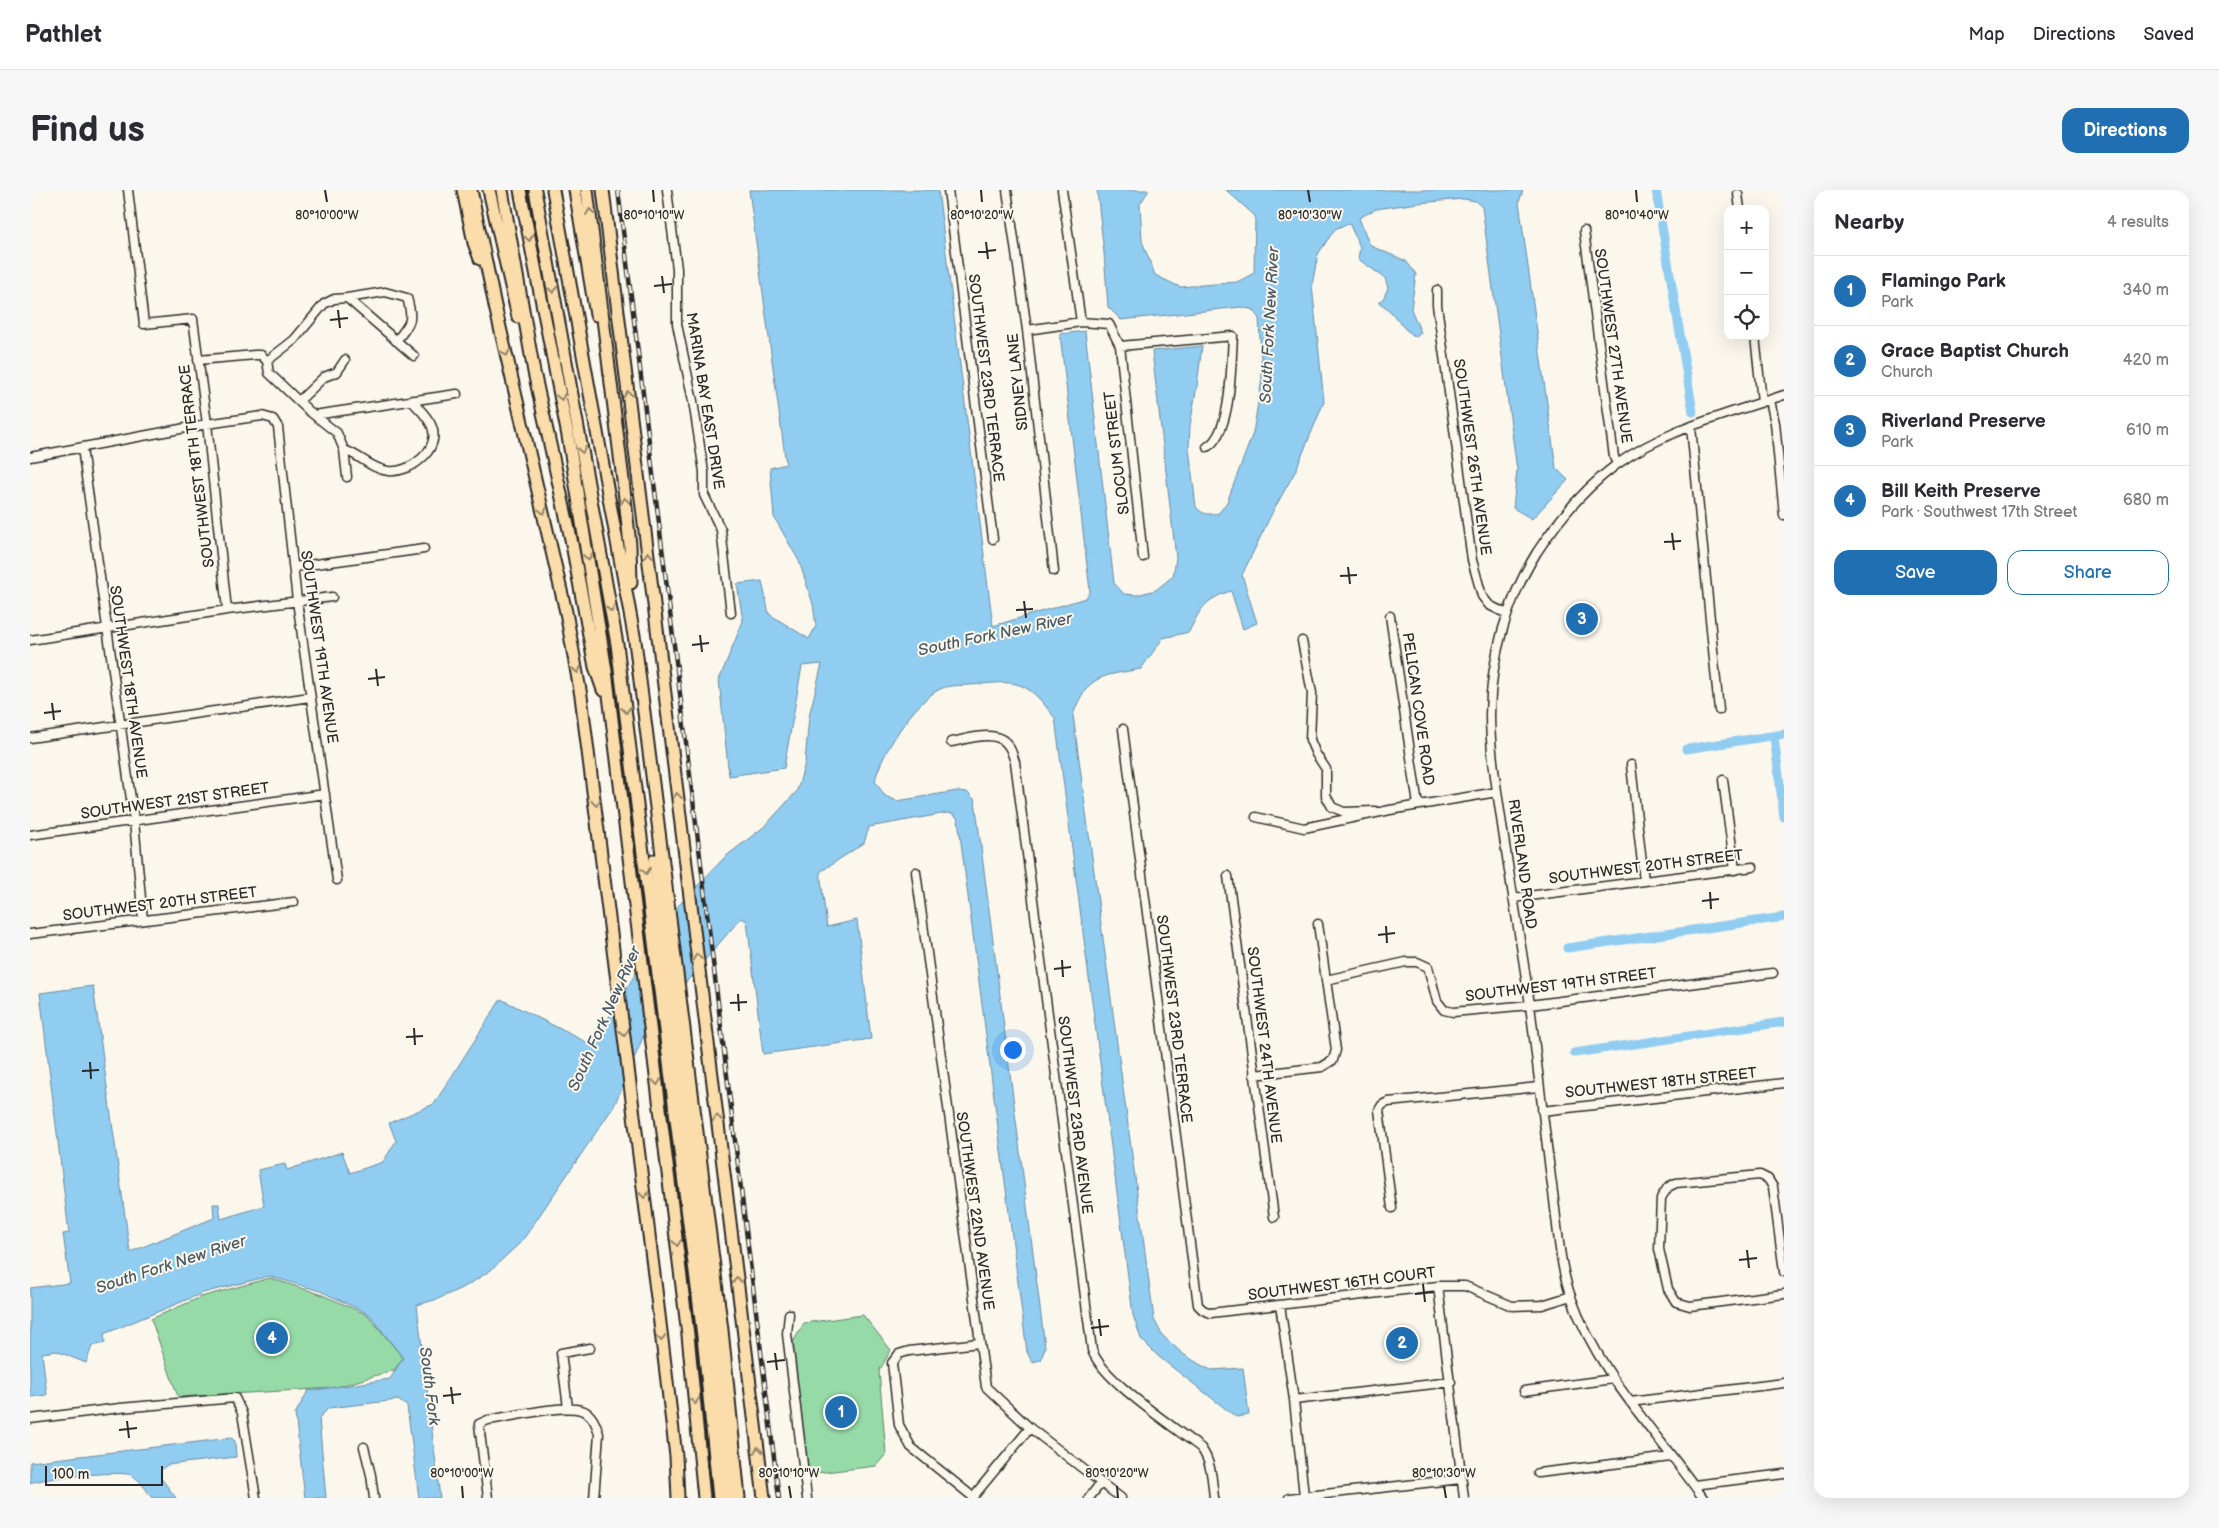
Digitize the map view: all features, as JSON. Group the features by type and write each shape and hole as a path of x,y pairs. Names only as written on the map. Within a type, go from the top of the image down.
{"highway":[{"path":"463,190 474,243 490,282"},
{"path":"471,190 490,282 566,612 590,754 676,1456 684,1498"},
{"path":"489,190 513,299 534,372"},
{"path":"502,190 534,372 597,646"},
{"path":"520,190 568,436 597,646 595,667 611,713 688,1335 704,1498"},
{"path":"535,190 627,642 739,1498"},
{"path":"546,190 625,615 659,977 703,1336 719,1498"},
{"path":"553,190 632,620"},
{"path":"575,190 588,271 613,400"},
{"path":"587,190 630,545 632,620 627,642"},
{"path":"603,190 764,1498"},
{"path":"717,1331 730,1498"},
{"path":"676,1456 678,1498"}],"street":[{"name":"SOUTHWEST 18TH TERRACE","path":"128,190 144,324 192,319 207,424 227,610"},
{"name":"MARINA BAY EAST DRIVE","path":"667,190 678,269 677,324 693,401 704,472 704,495 721,530 731,613"},
{"name":"SOUTHWEST 23RD TERRACE","path":"948,190 993,540"},
{"name":"SIDNEY LANE","path":"1008,190 1054,570"},
{"path":"1062,190 1080,322"},
{"path":"1738,194 1739,205"},
{"name":"SOUTHWEST 27TH AVENUE","path":"1584,231 1614,456 1618,464"},
{"name":"SOUTHWEST 26TH AVENUE","path":"1437,290 1437,305 1472,560 1482,596 1489,605 1507,614"},
{"path":"267,361 294,340 324,304 334,299 385,292 407,298 411,312 411,323 396,341"},
{"path":"347,298 414,356"},
{"path":"1026,330 1080,322 1109,324 1120,346 1233,336 1226,417 1215,443 1207,447"},
{"path":"1755,340 1766,401 1775,424 1784,515"},
{"name":"SLOCUM STREET","path":"1120,346 1144,556"},
{"path":"198,360 261,355 267,361 269,373 337,434 344,450 347,477"},
{"path":"299,401 324,377 337,372 345,360"},
{"path":"314,415 457,394"},
{"name":"RIVERLAND ROAD","path":"1671,1457 1613,1379 1595,1348 1571,1296 1560,1244 1530,1004 1497,792 1490,715 1496,655 1507,614 1528,568 1556,525 1576,501 1618,464 1656,442 1691,427 1784,395"},
{"path":"344,450 354,453 376,469 398,472 416,464 433,440 433,428 426,416 410,400"},
{"name":"SOUTHWEST 19TH AVENUE","path":"207,424 262,416 273,419 278,427 297,601 338,880"},
{"path":"30,457 207,424"},
{"path":"1691,427 1719,710"},
{"name":"SOUTHWEST 18TH AVENUE","path":"82,448 134,821 143,920"},
{"path":"294,567 424,549"},
{"path":"30,640 227,610 332,597"},
{"name":"PELICAN COVE ROAD","path":"1390,616 1418,806"},
{"path":"1302,641 1312,693 1310,740 1316,754 1326,769 1326,796 1332,807 1344,812 1390,810"},
{"path":"30,738 310,698"},
{"name":"SOUTHWEST 23RD TERRACE","path":"1123,729 1198,1304 1203,1310"},
{"name":"SOUTHWEST 23RD AVENUE","path":"951,742 982,736 998,738 1009,745 1015,762 1092,1350 1095,1360 1111,1378 1201,1448 1207,1456 1211,1470 1214,1498"},
{"path":"1631,765 1644,881"},
{"path":"1723,780 1734,870"},
{"path":"1256,817 1304,828 1390,810 1497,792"},
{"name":"SOUTHWEST 21ST STREET","path":"30,835 325,794"},
{"name":"SOUTHWEST 20TH STREET","path":"1513,898 1753,867"},
{"name":"SOUTHWEST 22ND AVENUE","path":"916,872 986,1387 1030,1428 1100,1484 1121,1498"},
{"name":"SOUTHWEST 24TH AVENUE","path":"1228,876 1274,1218"},
{"name":"SOUTHWEST 20TH STREET","path":"30,934 294,902"},
{"path":"1254,1075 1322,1067 1333,1060 1336,1050 1318,924"},
{"name":"SOUTHWEST 19TH STREET","path":"1326,980 1406,962 1417,962 1428,967 1437,1001 1444,1010 1453,1012 1773,973"},
{"name":"SOUTHWEST 18TH STREET","path":"1542,1111 1784,1084"},
{"path":"1392,1208 1379,1110 1382,1105 1388,1102 1539,1087"},
{"path":"1784,1272 1773,1188 1768,1179 1760,1175 1676,1183 1668,1187 1661,1198 1659,1250 1668,1289 1676,1302 1690,1306 1784,1294"},
{"path":"1438,1286 1464,1498"},
{"name":"SOUTHWEST 16TH COURT","path":"1203,1310 1211,1313 1438,1286 1465,1286 1512,1306 1542,1305 1571,1296"},
{"path":"1280,1304 1294,1400 1304,1496"},
{"path":"789,1314 787,1334 807,1498"},
{"path":"979,1343 909,1351 899,1354 892,1363 899,1425 911,1447 973,1497 1030,1428"},
{"path":"568,1408 561,1353 590,1348"},
{"path":"1524,1391 1613,1379"},
{"path":"1294,1400 1451,1382"},
{"path":"1630,1402 1784,1383"},
{"path":"30,1419 120,1408 235,1398 242,1413 256,1498"},
{"path":"488,1498 479,1424 488,1420 568,1408 583,1410 597,1426 599,1434 594,1498"},
{"path":"364,1446 372,1475 374,1498"},
{"path":"1538,1473 1671,1457 1703,1498"},
{"path":"1694,1485 1784,1474"},
{"path":"1288,1498 1461,1479"},
{"path":"1089,1498 1100,1484"}],"green space":[{"path":"270,1278 320,1294 368,1315 403,1358 394,1370 334,1388 178,1397 151,1319 201,1297"},
{"path":"863,1315 891,1350 879,1371 886,1454 876,1466 808,1474 792,1344 804,1323"}],"water":[{"name":"South Fork New River","path":"749,190 938,190 993,626 1086,598 1090,591 1060,334 1085,331 1114,583 1124,594 1137,595 1156,590 1173,576 1176,558 1152,351 1202,346 1190,425 1189,448 1196,507 1201,512 1209,514 1219,513 1227,502 1253,433 1262,379 1259,319 1254,310 1241,307 1121,320 1108,307 1097,190 1149,190 1140,204 1142,241 1155,275 1180,287 1237,282 1254,273 1255,216 1226,190 1523,190 1519,202 1556,468 1568,480 1532,519 1513,508 1517,470 1482,207 1475,201 1464,199 1376,209 1359,218 1369,243 1373,247 1406,261 1416,274 1411,309 1421,333 1416,337 1410,333 1389,310 1378,302 1383,299 1388,288 1385,278 1358,259 1360,247 1349,223 1335,229 1318,254 1312,285 1324,402 1295,472 1273,511 1242,575 1257,623 1243,629 1231,591 1222,594 1204,606 1189,632 1163,638 1141,669 1106,676 1091,684 1084,692 1073,715 1154,1319 1162,1335 1183,1354 1201,1365 1211,1370 1243,1368 1249,1415 1236,1417 1159,1357 1141,1339 1133,1315 1055,718 1042,702 1026,688 1021,685 1004,683 949,686 940,689 930,696 910,717 891,743 878,770 875,781 885,796 897,801 957,791 967,792 975,800 1045,1347 1041,1360 1032,1362 1027,1352 958,819 953,814 947,813 869,827 864,843 820,872 827,927 857,920 871,1039 763,1054 747,921 741,918 647,1028 614,1106 522,1241 491,1270 468,1285 438,1299 417,1305 440,1498 419,1498 407,1406 398,1400 329,1408 319,1418 326,1498 305,1498 295,1414 308,1391 390,1379 403,1358 369,1314 320,1291 269,1276 203,1293 104,1334 105,1343 92,1346 86,1363 56,1351 42,1353 47,1395 30,1397 30,1288 70,1283 63,1234 69,1233 40,993 93,986 130,1252 214,1218 213,1204 219,1204 221,1219 264,1206 258,1170 285,1164 287,1170 342,1152 350,1173 383,1162 396,1141 389,1123 434,1104 501,999 592,1045 675,909 725,857 765,826 797,791 805,763 809,716 822,664 802,666 784,768 729,776 719,680 743,621 737,584 762,581 769,614 809,639 816,626 813,604 799,561 774,517 770,468 786,464"},
{"path":"231,1438 235,1441 236,1457 167,1465 161,1470 161,1478 176,1498 152,1498 138,1480 131,1475 124,1474 82,1475 30,1483 30,1462"}],"waterway":[{"path":"1656,190 1693,412"},
{"path":"1686,749 1784,734"},
{"path":"1774,736 1784,817"},
{"path":"1567,948 1784,917"},
{"path":"1574,1053 1784,1022"}],"railway":[{"path":"618,190 779,1498"}],"place":[{"name":"Riverland Preserve","path":"1582,619"},
{"name":"Bill Keith Preserve","path":"272,1338"},
{"name":"Grace Baptist Church","path":"1402,1343"},
{"name":"Flamingo Park","path":"841,1412"}],"water label":[{"name":"South Fork","path":"429,1386"}]}
